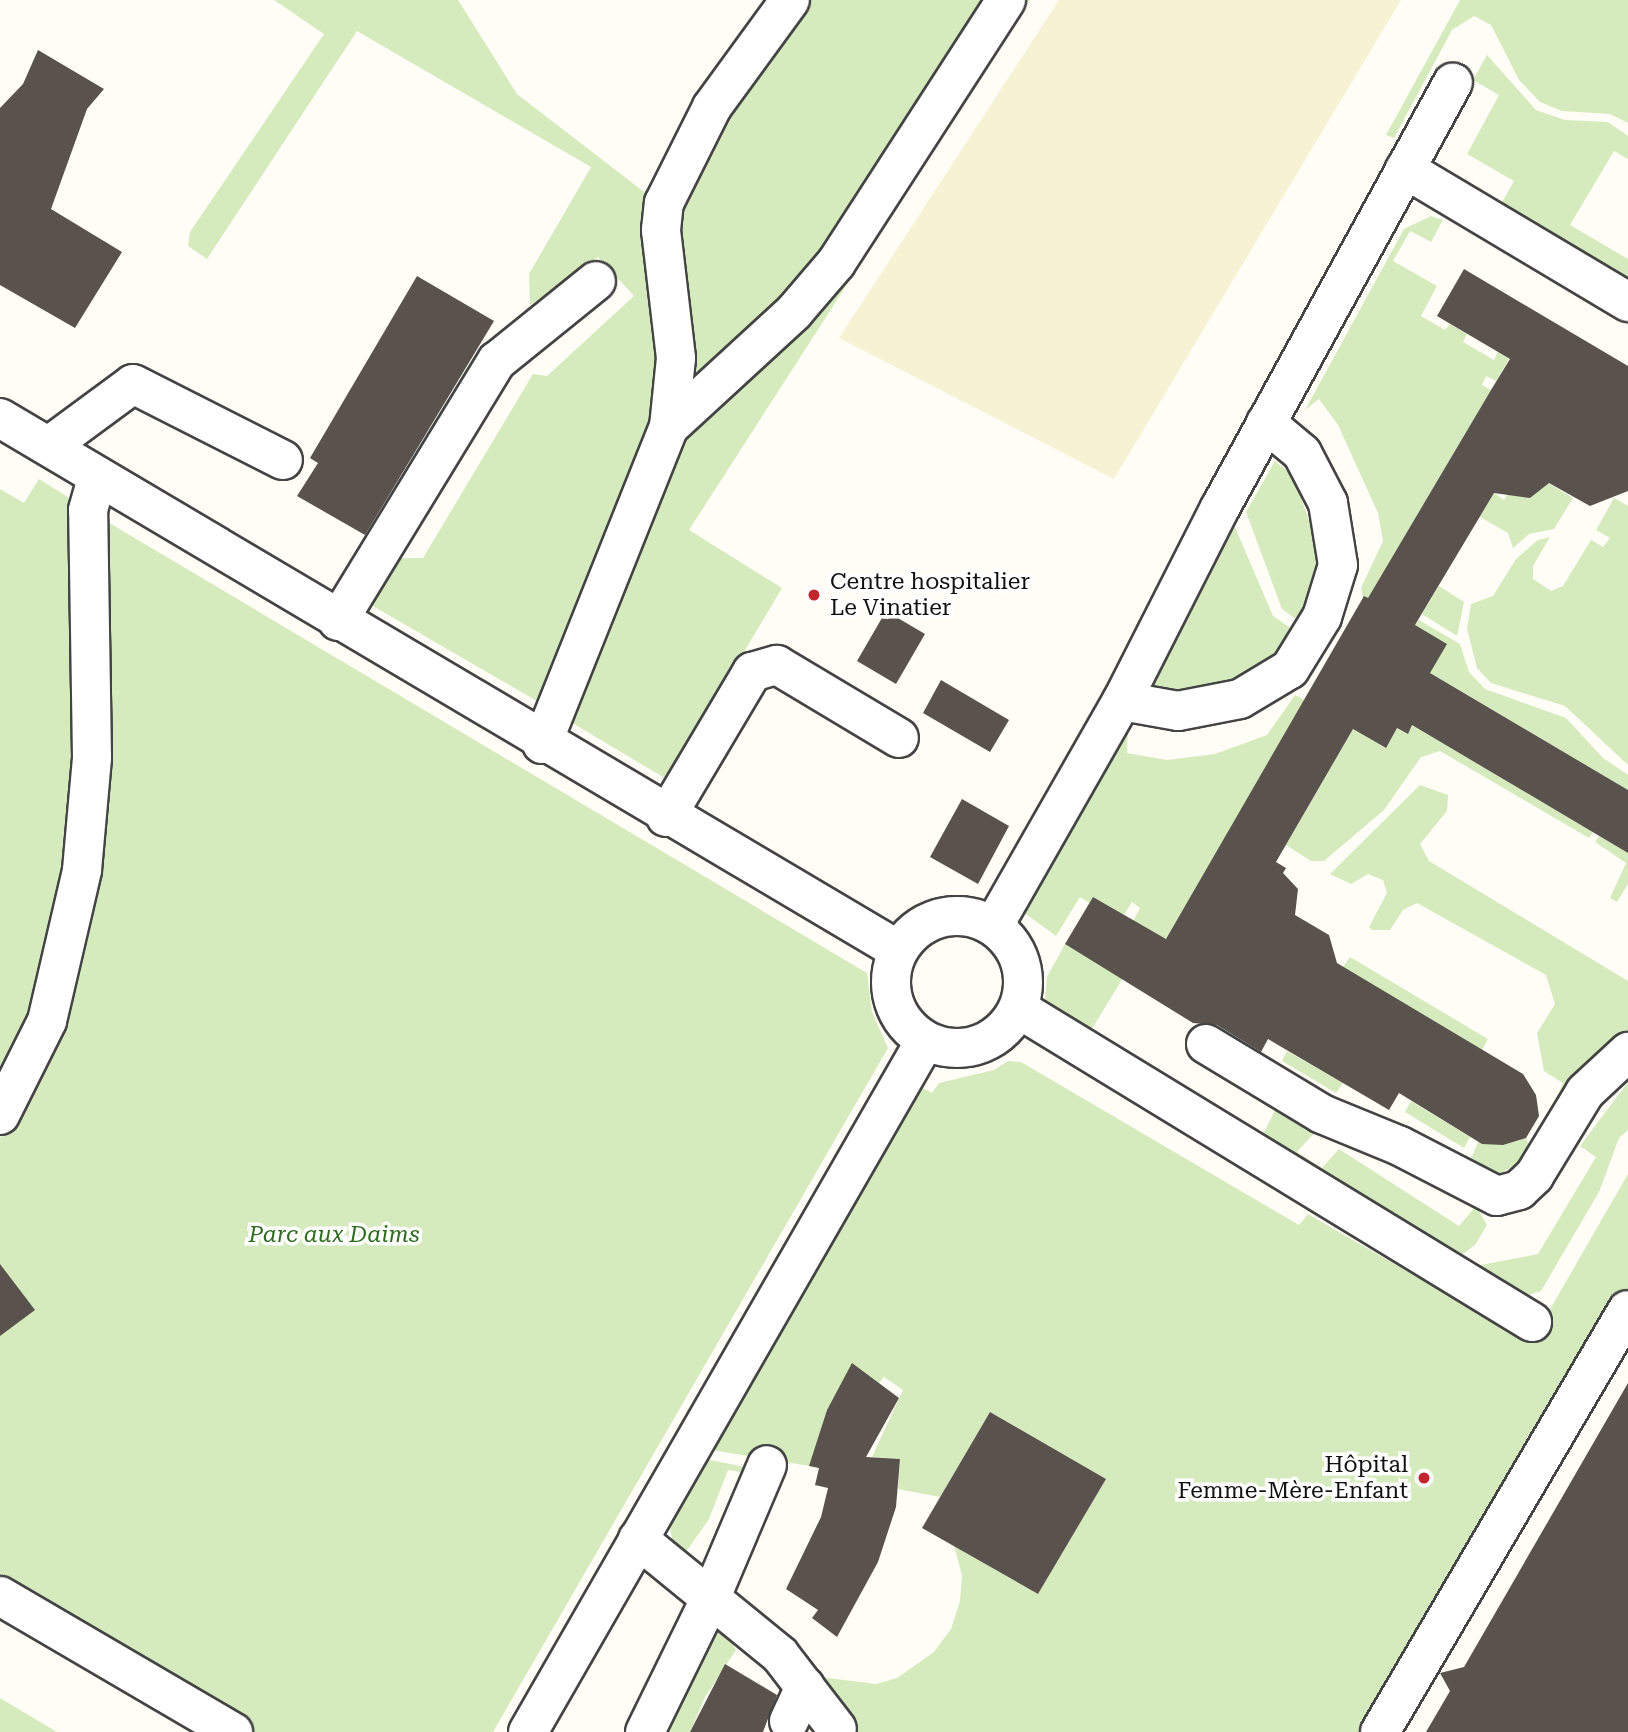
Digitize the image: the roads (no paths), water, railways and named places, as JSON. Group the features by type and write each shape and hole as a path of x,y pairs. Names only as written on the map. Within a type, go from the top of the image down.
{"lane":[{"path":"542,744 668,427 676,358 661,230 664,203 712,107 790,0"},
{"path":"668,427 794,312 836,262 1006,0"},
{"path":"994,925 1122,701 1266,423 1453,83"},
{"path":"1405,169 1628,302"},
{"path":"338,621 497,360 514,326 596,281"},
{"path":"49,446 134,384 283,460"},
{"path":"0,418 542,744 898,950"},
{"path":"1122,701 1178,711 1256,692 1290,669 1322,617 1338,565 1328,503 1302,453 1266,423"},
{"path":"0,1115 47,1021 82,870 92,757 88,510 99,476"},
{"path":"666,817 752,672 777,665 899,738"},
{"path":"968,915 994,925 1016,948 1024,978 1019,1009 1003,1031 979,1046 952,1049 925,1041 905,1025 893,1001 890,975 898,950 916,929 940,916 968,915"},
{"path":"1019,1009 1532,1322"},
{"path":"528,1732 925,1041"},
{"path":"1206,1044 1322,1114 1400,1146 1497,1196 1518,1191 1534,1177 1585,1091 1628,1052"},
{"path":"1380,1732 1628,1310"},
{"path":"645,1732 711,1597 767,1465"},
{"path":"638,1539 780,1655 837,1729"},
{"path":"0,1596 233,1732"},
{"path":"789,1721 805,1686"}],"place":[{"name":"Centre hospitalier Le Vinatier","path":"814,595"},
{"name":"Hôpital Femme-Mère-Enfant","path":"1424,1478"}],"park label":[{"name":"Parc aux Daims","path":"334,1235"}]}
